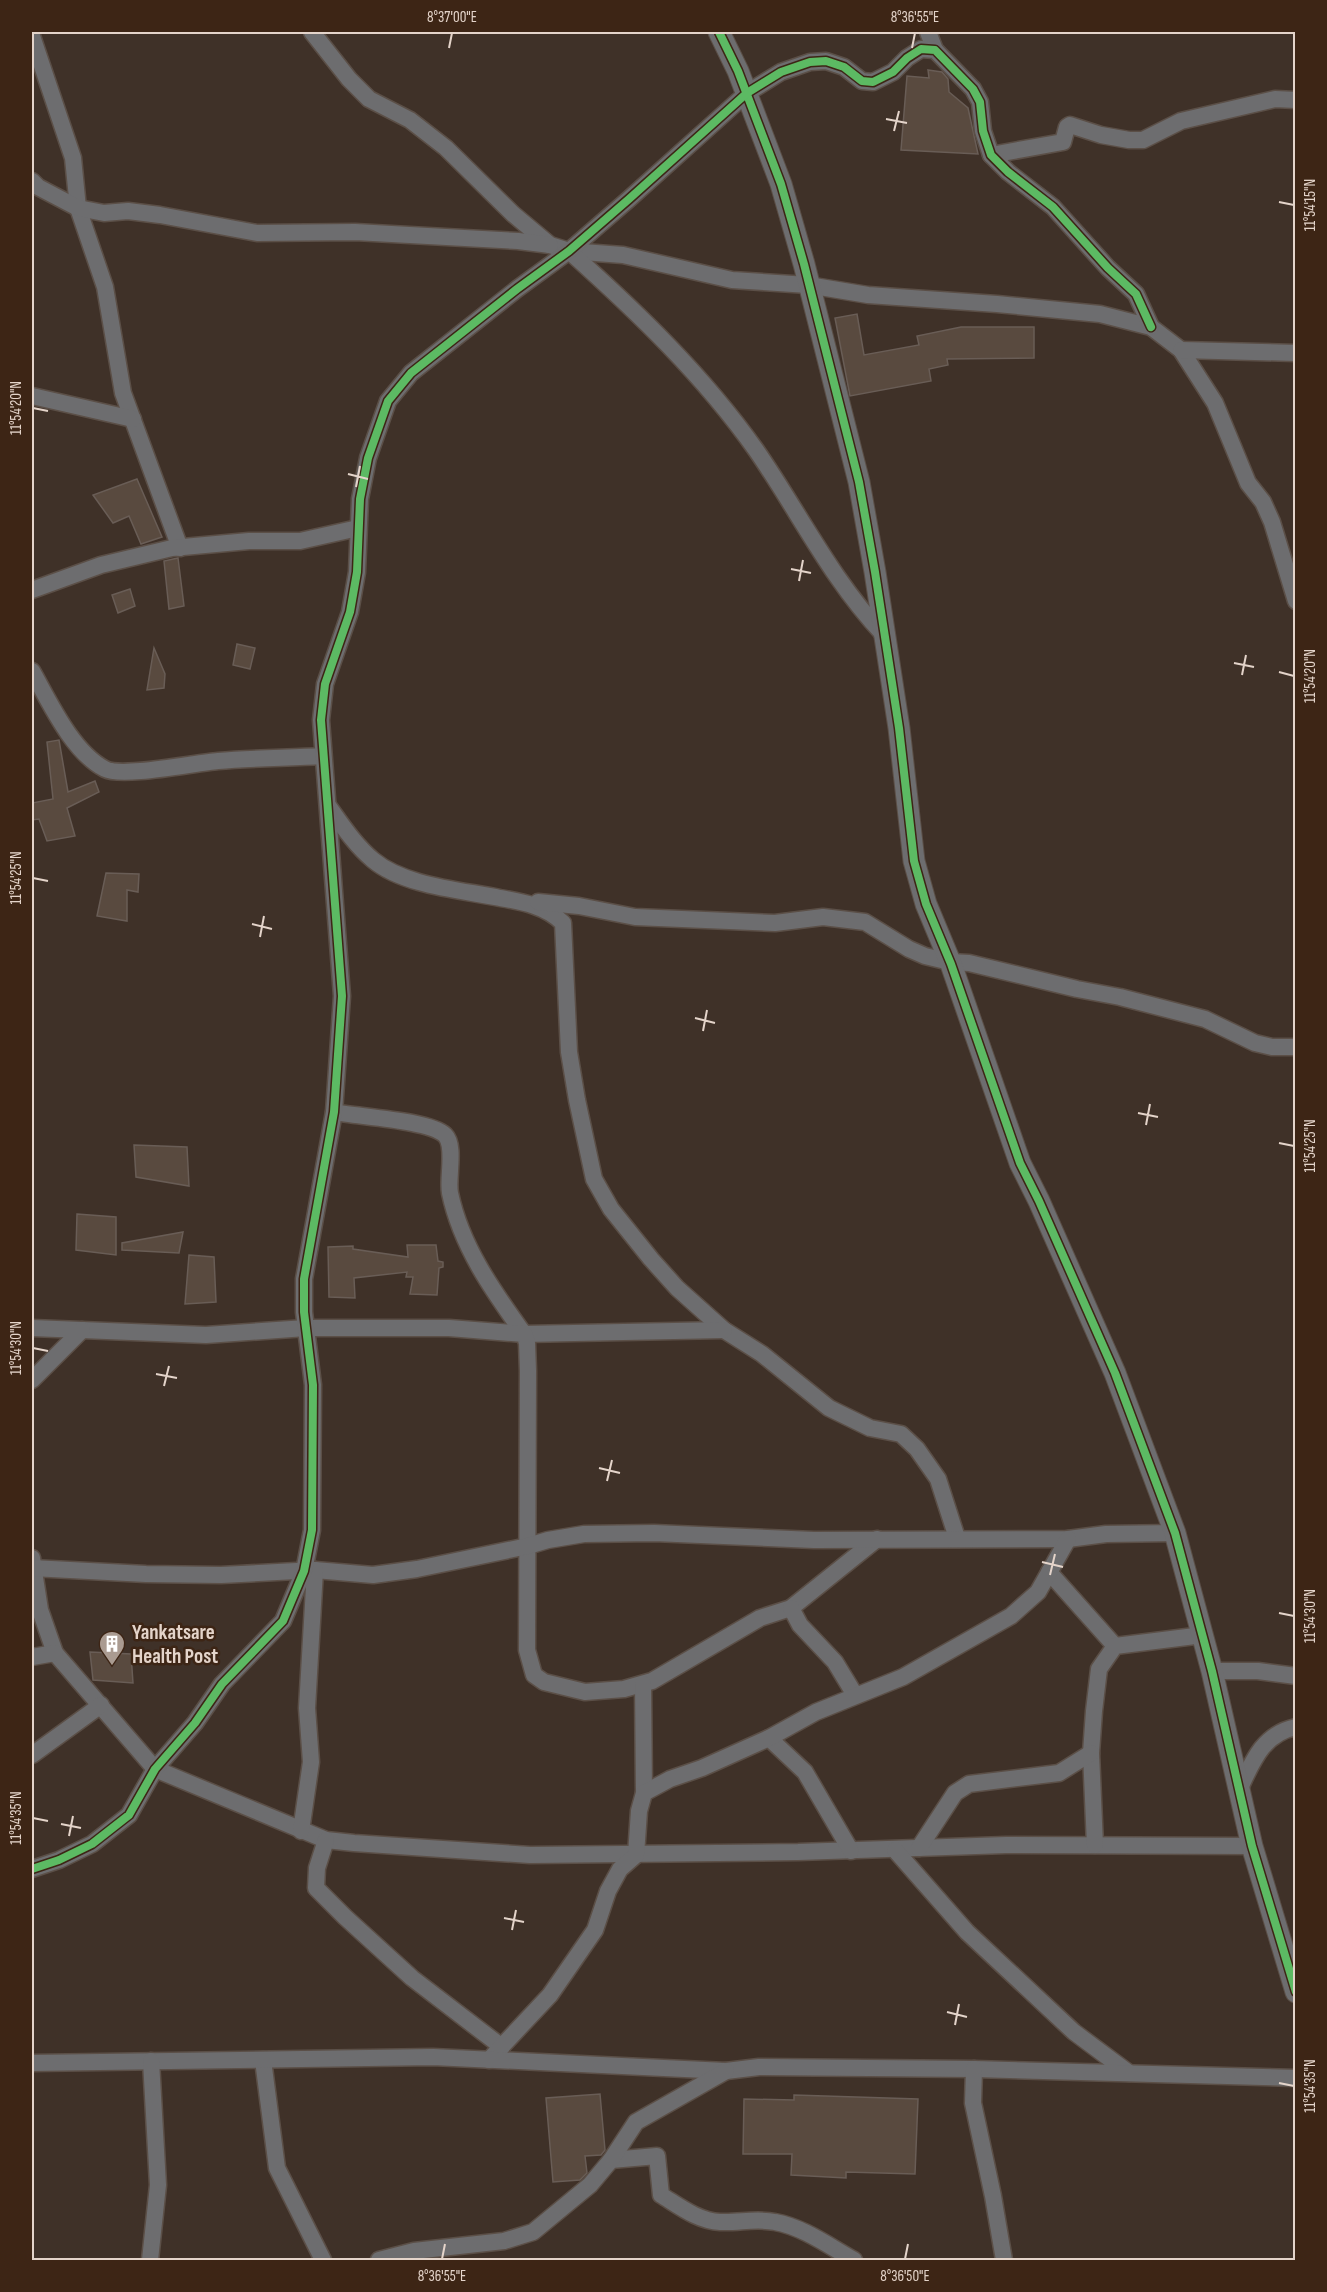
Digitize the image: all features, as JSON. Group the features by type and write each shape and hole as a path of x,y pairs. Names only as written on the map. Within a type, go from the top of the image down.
{"street":[{"path":"312,32 349,79 369,99 410,120 446,148 513,214 550,245"},
{"path":"719,32 747,93 780,184 859,482 899,728 914,861 926,904 950,962 1020,1163 1115,1373 1175,1533 1212,1671 1252,1846 1296,1992"},
{"path":"928,32 935,50 973,89 980,102 983,131 992,155 1008,172 1053,207 1108,268 1136,294 1151,327"},
{"path":"34,38 73,158 78,208 105,287 123,393 180,548"},
{"path":"301,1831 310,1762 307,1708 313,1384 306,1328 304,1279 334,1112 342,996 321,720 325,684 350,612 357,572 360,499 368,458 388,401 411,373 509,295 569,251 747,93 781,72 810,62 826,61 843,67 862,81 873,82 893,72 907,58 921,49 935,50"},
{"path":"992,155 1063,142 1070,125 1101,135 1143,140 1181,121 1275,99 1296,90"},
{"path":"1275,99 1296,100"},
{"path":"32,181 38,187 78,208 104,213 128,211 160,215 256,233 355,232 518,241 550,245 569,251 622,255 732,280 808,285 868,295 1100,314 1151,327 1181,350 1215,403 1248,483 1268,512 1296,601"},
{"path":"569,251 628,304 707,388 756,451 861,611 883,634"},
{"path":"1181,350 1296,353"},
{"path":"32,396 133,419"},
{"path":"32,590 101,565 180,548 249,541 300,541 358,528"},
{"path":"32,671 62,723 86,755 106,770 140,772 219,761 323,756"},
{"path":"328,806 348,834 374,861 405,877 524,903 553,913 563,923 569,1052 594,1179 611,1209 677,1288 724,1330 762,1354 829,1408 870,1428 901,1434 917,1449 938,1479 957,1538"},
{"path":"524,903 546,902 579,906 635,918 775,923 823,916 865,922 909,949 950,962 969,963 1120,997 1205,1019 1255,1043 1272,1047 1296,1047"},
{"path":"334,1112 424,1125 445,1134 450,1143 450,1192 465,1239 490,1288 524,1334 527,1343 528,1371 527,1650 534,1675 544,1683 585,1692 624,1689 652,1681 760,1618 791,1608 877,1539"},
{"path":"32,1328 206,1335 306,1328 449,1328 524,1334 724,1330"},
{"path":"32,1380 82,1330"},
{"path":"1175,1533 1106,1534 1068,1539 814,1540 654,1533 596,1534 549,1540 417,1569 373,1575 310,1570 221,1575 32,1565 40,1610 55,1653 69,1672 88,1689 155,1769 326,1840 530,1855 851,1851 1006,1845 1252,1846"},
{"path":"644,1793 670,1779 702,1768 769,1738 816,1712 903,1677 941,1653 1011,1616 1038,1592 1068,1539"},
{"path":"32,1869 59,1860 92,1844 129,1815 155,1769 195,1723 222,1684 283,1621 310,1570"},
{"path":"1049,1572 1115,1646"},
{"path":"791,1608 800,1625 836,1662 855,1695"},
{"path":"1095,1845 1090,1753 1099,1669 1115,1646 1203,1635"},
{"path":"32,1657 55,1653"},
{"path":"1212,1671 1258,1671 1296,1676"},
{"path":"489,2060 550,1995 595,1930 608,1892 620,1869 636,1855 639,1811 644,1793 643,1683"},
{"path":"32,1755 101,1705"},
{"path":"1239,1790 1257,1753 1270,1737 1296,1727"},
{"path":"769,1738 805,1772 851,1851"},
{"path":"919,1848 955,1793 969,1784 1059,1773 1090,1753"},
{"path":"326,1840 317,1868 316,1888 412,1978 502,2047"},
{"path":"895,1850 967,1932 1074,2032 1129,2073"},
{"path":"32,2062 433,2057 726,2071 759,2067 974,2069 1296,2078"},
{"path":"262,2060 277,2168 323,2260"},
{"path":"150,2260 158,2185 151,2061"},
{"path":"974,2069 972,2103 993,2196 1004,2260"},
{"path":"379,2260 414,2251 504,2241 533,2232 590,2185 611,2160 636,2122 726,2071"},
{"path":"611,2160 657,2156 661,2196 700,2218 720,2222 758,2219 777,2222 796,2228 854,2260"}],"building":[{"path":"928,70 942,72 948,79 949,92 968,108 978,154 901,150 907,76 929,78"},
{"path":"857,314 864,355 919,345 917,336 961,327 1034,327 1034,358 947,359 948,365 929,369 931,381 850,396 835,318"},
{"path":"137,479 162,537 141,544 129,516 113,523 93,495"},
{"path":"178,558 184,606 169,609 164,561"},
{"path":"130,589 135,606 118,613 112,595"},
{"path":"237,644 255,648 250,669 233,665"},
{"path":"154,648 165,674 164,688 147,690"},
{"path":"59,740 68,792 95,781 99,792 67,808 75,836 47,841 39,819 32,820 32,803 53,799 47,742"},
{"path":"106,873 139,874 138,892 127,890 127,921 97,916"},
{"path":"134,1145 187,1147 189,1186 136,1177"},
{"path":"77,1214 116,1217 116,1255 76,1250"},
{"path":"183,1232 179,1253 122,1250 122,1243"},
{"path":"407,1245 436,1245 438,1261 443,1262 443,1267 439,1268 437,1295 410,1294 413,1277 406,1277 407,1272 354,1278 355,1298 329,1297 328,1247 353,1246 353,1249 408,1257"},
{"path":"189,1255 214,1257 216,1302 185,1304"},
{"name":"Yankatsare Health Post","path":"90,1652 131,1654 133,1683 93,1680"},
{"path":"600,2094 605,2150 601,2155 585,2156 587,2173 580,2180 553,2182 546,2098"},
{"path":"794,2095 918,2099 915,2174 846,2172 846,2178 791,2175 792,2154 743,2154 744,2099 794,2100"}],"cycle path":[{"path":"719,32 738,71 781,184 804,264 859,482 899,728 914,861 926,904 951,964 1020,1163 1115,1373 1175,1533 1212,1671 1252,1846 1296,1992"},
{"path":"32,1869 59,1860 92,1844 129,1815 155,1769 195,1723 222,1684 283,1621 304,1571 312,1530 313,1385 304,1312 304,1279 334,1112 342,996 321,720 325,684 350,612 357,572 360,499 368,458 388,401 411,373 569,251 747,93 781,72 810,62 826,61 844,67 862,81 873,82 893,72 907,58 921,49 935,50 973,89 980,102 983,131 991,155 1008,172 1053,207 1108,268 1136,294 1151,327"}],"place":[{"name":"Yankatsare Health Post","path":"112,1667"}]}
